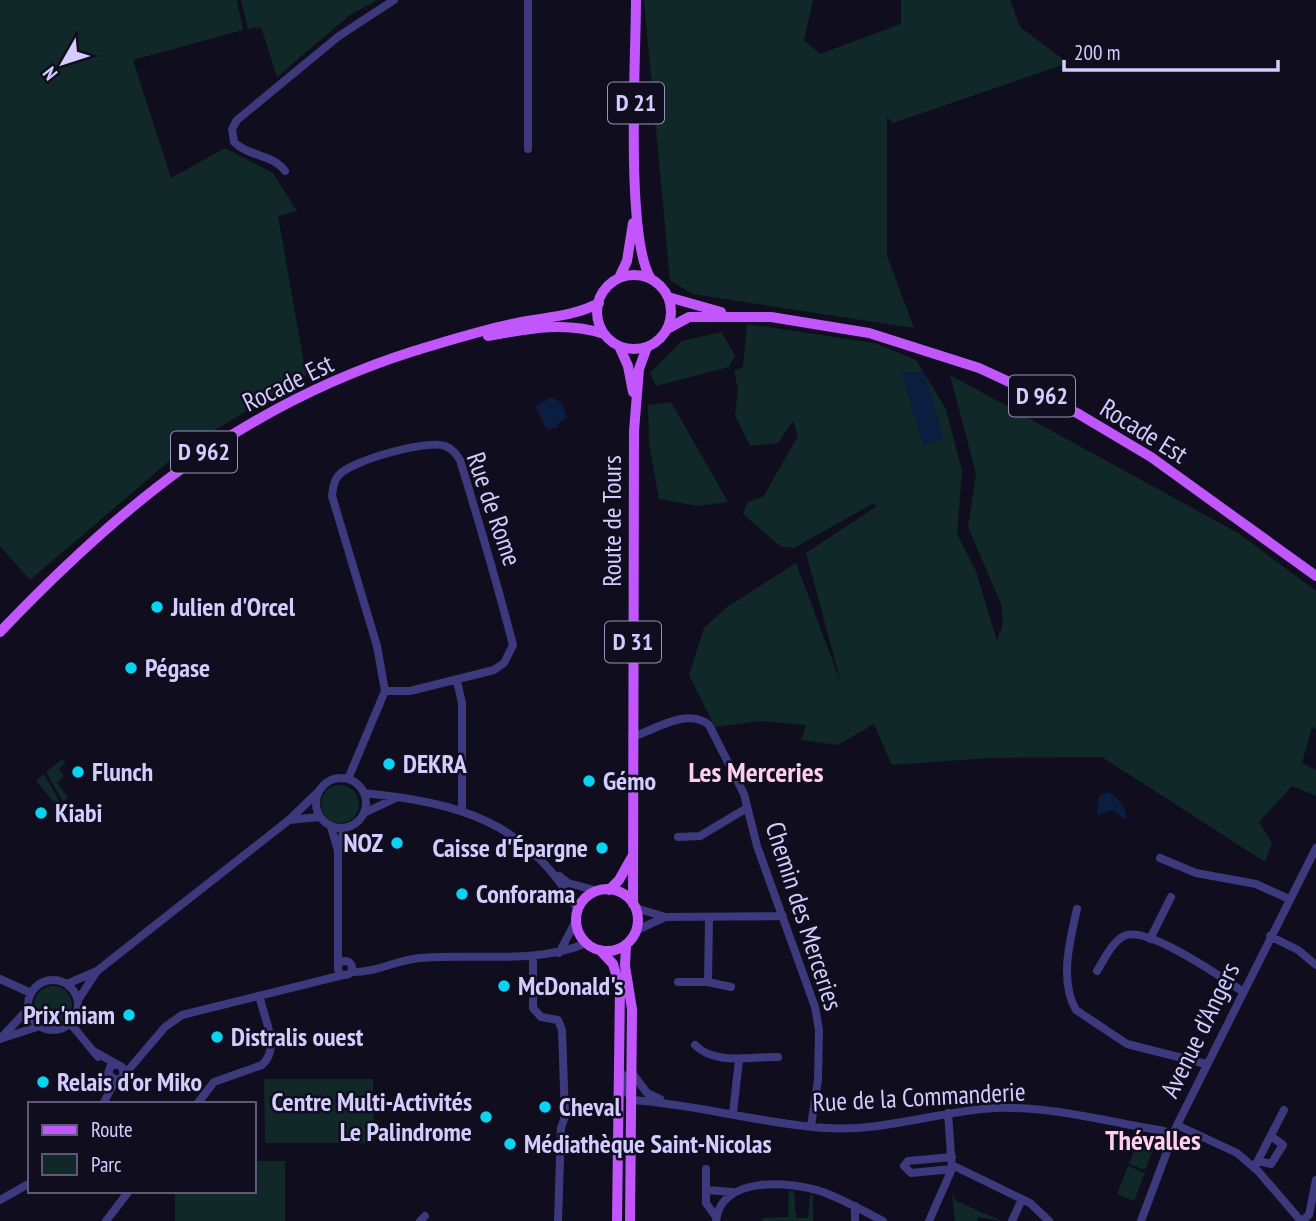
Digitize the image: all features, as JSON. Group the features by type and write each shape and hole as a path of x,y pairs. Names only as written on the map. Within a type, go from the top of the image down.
{"main road":[{"name":"D 21","path":"636,0 636,206 641,259 651,279"},
{"name":"D 21","path":"620,278 627,261 636,206"},
{"path":"635,275 651,279 668,297 671,308 667,329 647,347 632,349 619,346 604,334 599,324 598,303 610,284 620,278 635,275"},
{"name":"Rocade Est","path":"668,297 735,315 869,333 979,368 1077,413 1151,457 1313,573"},
{"name":"Rocade Est","path":"0,632 106,526 149,491 224,439 303,395 374,366 453,340 516,323 577,314 598,303"},
{"name":"Rocade Est","path":"667,329 689,317 735,315"},
{"name":"Rocade Est","path":"453,340 554,327 579,327 604,334"},
{"name":"Route de Tours","path":"619,346 628,366 635,400"},
{"name":"Route de Tours","path":"634,906 632,737 635,400 639,369 647,347"},
{"path":"617,1221 620,987 613,964 581,936 578,914 590,895 619,880 634,853"},
{"path":"600,950 614,950 626,945 637,930 634,906 622,893 603,890"},
{"path":"626,945 625,965 632,1009 630,1221"}],"street":[{"path":"285,171 279,162 250,153 234,142 232,129 237,120 339,36 394,0"},
{"path":"528,0 528,149"},
{"name":"Rue de Rome","path":"443,445 454,451 460,460 480,532 492,558 513,645 504,663 494,670 410,691 385,691 377,646 341,532 333,488 338,475 352,464 424,446 443,445"},
{"path":"457,681 462,714 462,810"},
{"path":"348,779 385,691"},
{"name":"Chemin des Merceries","path":"632,737 678,720 702,720 709,725 744,794 757,846 815,1007 819,1030 818,1080 811,1126"},
{"path":"0,1039 28,1009 31,993 48,980 68,984 97,971 289,820 332,779 348,779 364,793 402,797 462,810 509,831 568,883 603,890"},
{"path":"317,793 315,801 319,817 331,827 344,829 382,802 402,797"},
{"path":"364,793 364,813"},
{"path":"678,837 700,836 747,808"},
{"path":"289,820 319,817"},
{"path":"331,827 338,852"},
{"path":"344,829 338,852 337,941 344,968"},
{"name":"Avenue d'Angers","path":"1141,1221 1177,1125 1316,848"},
{"path":"1160,858 1196,873 1256,884 1289,900"},
{"path":"554,873 578,914 559,953"},
{"path":"1150,939 1171,897"},
{"path":"634,906 665,917 709,919 783,916"},
{"path":"1077,909 1070,940 1068,976 1071,1002 1076,1010 1127,1044 1206,1064"},
{"path":"637,930 665,917"},
{"path":"708,982 709,919"},
{"path":"1097,971 1116,941 1133,934 1150,939 1200,964 1242,991"},
{"path":"1270,936 1298,950 1316,965"},
{"path":"111,1078 124,1075 165,1027 182,1014 318,983 344,968 372,970 416,958 533,957 559,953 587,943"},
{"path":"533,957 533,1008 541,1017 558,1020 562,1030 565,1116 561,1128 558,1221"},
{"path":"0,1039 40,1027 55,1030 70,1023 77,1013 78,1000 97,971"},
{"path":"0,979 31,993"},
{"path":"678,982 708,982 732,987"},
{"path":"68,984 78,1000"},
{"path":"199,1102 214,1082 262,1065 267,1060 272,1048 260,998"},
{"path":"28,1009 40,1027"},
{"path":"70,1023 95,1052 111,1078"},
{"path":"621,1023 623,1082 632,1100"},
{"path":"695,1045 701,1051 739,1060 778,1057"},
{"path":"95,1052 122,1067 124,1075"},
{"path":"104,1102 111,1078 109,1069 117,1064 138,1059"},
{"path":"733,1113 739,1060"},
{"name":"Rue de la Commanderie","path":"632,1073 647,1093 666,1101"},
{"name":"Rue de la Commanderie","path":"632,1100 666,1101 827,1129 879,1126 948,1113 996,1108 1044,1111 1164,1130 1172,1136"},
{"path":"1256,1164 1284,1110"},
{"path":"929,1221 952,1164 948,1113"},
{"path":"1177,1125 1256,1164 1302,1221 1310,1215 1316,1180"},
{"path":"1256,1164 1271,1164 1283,1145 1271,1136"},
{"path":"952,1164 911,1173 904,1166 908,1161 952,1164 1022,1199 1049,1221"},
{"path":"706,1169 706,1203 716,1219"},
{"path":"0,1200 28,1184"},
{"path":"716,1219 724,1199 733,1192 748,1186 796,1186 822,1192 883,1221"},
{"path":"706,1190 733,1192"},
{"path":"106,1221 127,1193"},
{"path":"1012,1221 1022,1199"},
{"path":"855,1206 855,1221"}],"green space":[{"path":"0,0 237,0 243,30 133,60 171,178 225,148 273,173 297,211 278,216 306,375 182,450 30,580 0,546"},
{"path":"241,0 378,0 351,14 277,77 261,27 248,29"},
{"path":"644,0 813,0 804,40 820,54 901,24 901,0 1010,0 1020,27 1068,63 893,123 887,117 887,256 914,328 692,294 670,280"},
{"path":"747,324 875,343 916,360 946,409 962,471 957,534 976,571 997,641 1003,624 1001,604 968,527 976,474 950,375 1238,533 1316,591 1316,729 1312,727 1302,763 1316,770 1316,796 1292,786 1259,822 1272,843 1265,862 1102,757 989,758 892,765 874,724 838,745 801,740 806,725 760,721 715,727 689,675 704,628 727,607 796,563 841,683 806,553 877,506 872,504 794,548 780,546 743,514 748,502 763,497 798,436 793,421 778,443 750,446 735,415 738,390 734,371 743,367"},
{"path":"721,332 735,355 729,367 656,386 650,373 682,341"},
{"path":"671,402 728,502 698,506 659,499 649,443 648,405"},
{"path":"61,760 66,762 59,769 64,776 57,783 68,797 63,802 46,772"},
{"path":"44,774 61,804 58,807 36,781"},
{"path":"340,785 353,791 359,804 353,817 340,823 327,817 321,804 327,791"},
{"path":"53,986 66,992 72,1005 66,1018 53,1024 40,1018 34,1005 40,992"},
{"path":"264,1079 373,1079 374,1143 265,1143"},
{"path":"1122,1136 1155,1145 1145,1170 1129,1164 1134,1152 1119,1146"},
{"path":"256,1161 285,1161 285,1221 175,1221 175,1193 256,1193"},
{"path":"1128,1166 1145,1173 1134,1201 1117,1194"},
{"path":"789,1191 794,1191 796,1218 808,1218 810,1195 813,1195 813,1221 762,1221 763,1218 788,1217"},
{"path":"952,1192 956,1201 1002,1221 978,1217 977,1221 955,1221"}],"water":[{"path":"901,372 924,372 944,439 923,446"},
{"path":"551,397 562,403 567,418 559,422 558,427 547,430 535,406"},
{"path":"1109,792 1124,808 1126,820 1112,810 1097,815 1099,796"}],"place":[{"name":"Julien d'Orcel","path":"157,607"},
{"name":"Pégase","path":"131,668"},
{"name":"DEKRA","path":"389,764"},
{"name":"Flunch","path":"78,772"},
{"name":"Gémo","path":"589,781"},
{"name":"Kiabi","path":"41,813"},
{"name":"NOZ","path":"397,843"},
{"name":"Caisse d'Épargne","path":"602,848"},
{"name":"Conforama","path":"462,894"},
{"name":"McDonald's","path":"504,986"},
{"name":"Prix'miam","path":"129,1015"},
{"name":"Distralis ouest","path":"217,1037"},
{"name":"Relais d'or Miko","path":"43,1082"},
{"name":"Cheval","path":"545,1107"},
{"name":"Centre Multi-Activités Le Palindrome","path":"486,1117"},
{"name":"Médiathèque Saint-Nicolas","path":"510,1144"}],"district":[{"name":"Les Merceries","path":"756,772"},
{"name":"Thévalles","path":"1153,1140"}]}
